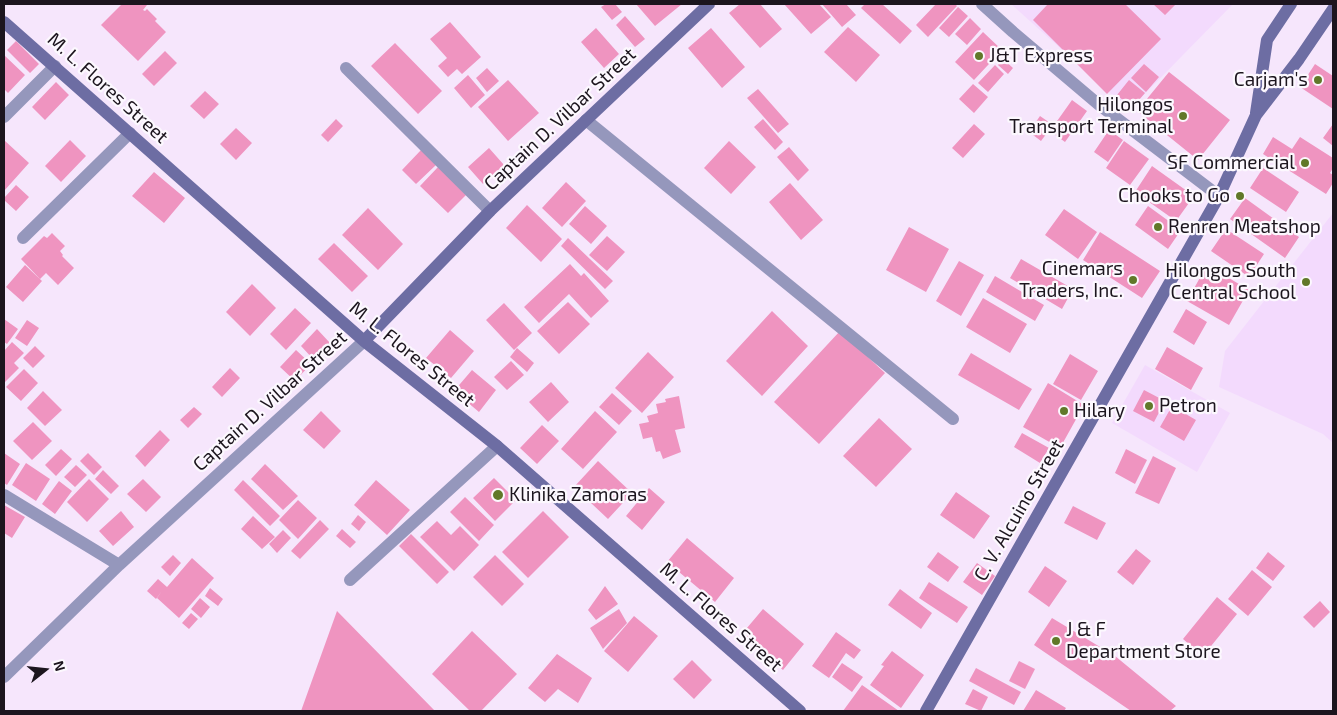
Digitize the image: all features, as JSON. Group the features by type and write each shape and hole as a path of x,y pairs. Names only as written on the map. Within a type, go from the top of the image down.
{"street":[{"name":"Captain D. Vilbar Street","path":"4,677 119,565 364,342 490,211 709,4"},
{"path":"982,4 1098,104 1219,196"},
{"name":"C. V. Alcuino Street","path":"1256,115 1267,40 1291,4"},
{"name":"C. V. Alcuino Street","path":"926,711 1219,196 1256,115 1299,59 1333,9"},
{"name":"M. L. Flores Street","path":"4,22 364,342 497,446 800,711"},
{"path":"4,117 55,66"},
{"path":"346,68 490,211"},
{"path":"586,120 953,419"},
{"path":"23,238 130,133"},
{"path":"350,580 497,446"},
{"path":"4,495 119,565"}],"shaded area":[{"path":"1011,4 1233,4 1129,110"},
{"name":"Hilongos South Central School","path":"1333,213 1333,443 1323,434 1219,387 1225,351"},
{"path":"1145,365 1230,413 1197,472 1112,423"}],"building":[{"path":"122,4 146,4 143,10 147,9 166,32 138,61 101,25"},
{"path":"606,4 615,4 622,12 612,20 601,7"},
{"path":"636,4 682,4 655,26"},
{"path":"740,4 760,4 782,29 760,48 729,13"},
{"path":"784,4 819,4 831,17 811,34"},
{"path":"822,4 846,4 856,15 842,27"},
{"path":"865,4 882,4 912,31 900,44 861,8"},
{"path":"936,4 955,4 957,6 928,37 916,25"},
{"path":"1048,4 1125,4 1161,39 1107,94 1033,20"},
{"path":"1153,4 1176,4 1165,15"},
{"path":"958,7 968,16 949,37 939,28"},
{"path":"625,16 645,39 635,47 616,25"},
{"path":"970,18 981,29 967,45 955,34"},
{"path":"450,22 481,57 462,74 457,69 448,77 438,66 447,58 430,39"},
{"path":"848,27 880,55 856,82 824,52"},
{"path":"596,28 619,54 604,68 581,42"},
{"path":"711,28 745,67 722,88 688,48"},
{"name":"J&T Express","path":"983,32 1002,50 974,80 955,62"},
{"path":"16,41 39,64 30,73 7,50"},
{"path":"395,43 442,91 418,114 371,66"},
{"path":"165,51 177,63 154,86 142,74"},
{"path":"4,55 25,75 8,93 4,89"},
{"path":"1003,59 1013,68 1008,74 998,65"},
{"path":"1144,64 1159,77 1146,92 1131,78"},
{"path":"1315,64 1333,76 1333,109 1300,87"},
{"path":"995,65 1004,74 988,92 978,83"},
{"path":"487,68 499,81 487,92 476,78"},
{"name":"Hilongos Transport Terminal","path":"1169,72 1230,120 1198,160 1137,111"},
{"path":"468,75 485,95 471,108 454,88"},
{"path":"508,80 539,113 508,141 478,107"},
{"path":"1129,80 1145,93 1132,108 1117,95"},
{"path":"56,82 69,95 45,120 32,107"},
{"path":"973,84 988,97 974,113 959,99"},
{"path":"758,89 789,124 778,133 747,98"},
{"path":"205,91 219,104 204,119 190,106"},
{"path":"1072,100 1087,111 1065,142 1050,131"},
{"path":"1040,116 1053,125 1041,141 1029,132"},
{"path":"336,119 343,126 328,142 321,135"},
{"path":"763,119 783,142 775,150 754,127"},
{"path":"974,124 985,134 963,158 952,148"},
{"path":"1333,124 1333,146 1323,138"},
{"path":"236,128 252,143 236,160 220,144"},
{"path":"1109,130 1123,140 1108,162 1094,152"},
{"name":"SF Commercial","path":"1273,137 1292,149 1300,137 1333,158 1333,168 1330,173 1333,175 1333,183 1326,194 1263,154"},
{"path":"4,140 29,163 4,191"},
{"path":"70,140 86,156 61,182 45,166"},
{"path":"729,141 756,167 731,194 704,168"},
{"path":"1124,141 1149,159 1130,185 1106,168"},
{"path":"789,147 809,170 798,181 777,157"},
{"path":"489,148 504,165 483,184 468,167"},
{"path":"421,150 436,165 416,184 402,170"},
{"path":"1152,166 1194,196 1176,221 1135,192"},
{"path":"438,167 466,195 448,213 420,186"},
{"path":"1263,168 1299,192 1286,212 1250,188"},
{"path":"154,172 185,198 164,223 132,196"},
{"path":"566,182 586,201 562,227 542,208"},
{"path":"790,183 823,220 801,240 769,202"},
{"path":"16,185 29,197 16,211 4,198"},
{"path":"1245,198 1299,237 1285,258 1230,219"},
{"path":"527,205 562,239 541,262 506,228"},
{"path":"585,206 607,226 591,244 569,224"},
{"name":"Renren Meatshop","path":"1148,206 1181,230 1168,249 1135,225"},
{"path":"368,208 403,244 378,270 342,235"},
{"path":"1064,209 1097,232 1078,259 1045,235"},
{"path":"909,227 949,249 926,292 886,270"},
{"path":"1226,229 1264,254 1249,277 1211,251"},
{"path":"1100,232 1160,271 1142,298 1083,260"},
{"path":"52,233 65,246 60,251 62,256 74,268 58,285 46,273 40,279 21,259 44,236 47,238"},
{"path":"607,236 625,252 607,271 589,255"},
{"path":"568,238 613,281 605,289 561,246"},
{"path":"334,243 368,276 352,292 318,259"},
{"path":"1021,259 1073,289 1062,309 1010,278"},
{"path":"959,261 984,275 961,316 936,301"},
{"path":"570,264 581,276 584,273 609,301 591,318 569,294 539,323 524,307"},
{"path":"25,265 42,281 23,302 6,287"},
{"path":"1207,265 1249,290 1229,325 1187,301"},
{"path":"995,276 1044,305 1035,321 986,292"},
{"path":"252,284 276,308 250,336 226,312"},
{"path":"983,298 1027,324 1010,353 966,327"},
{"path":"568,302 590,324 559,354 537,331"},
{"path":"504,303 532,333 514,350 486,320"},
{"path":"295,308 311,323 286,350 270,334"},
{"path":"1186,309 1207,322 1194,345 1173,332"},
{"path":"772,311 808,346 762,396 726,361"},
{"path":"4,319 18,329 7,344 4,342"},
{"path":"27,320 39,328 27,346 15,338"},
{"path":"317,329 330,343 314,360 301,346"},
{"path":"450,330 474,351 451,378 426,358"},
{"path":"840,331 885,373 819,444 774,402"},
{"path":"12,342 24,353 14,363 19,368 4,383 4,351"},
{"path":"35,346 45,356 33,368 23,358"},
{"path":"1167,347 1203,368 1191,390 1155,369"},
{"path":"517,348 534,363 527,372 510,357"},
{"path":"296,350 311,364 295,381 280,367"},
{"path":"648,352 674,377 642,413 615,388"},
{"path":"971,353 1032,389 1019,410 958,375"},
{"path":"1070,354 1098,371 1081,400 1053,384"},
{"path":"511,361 524,375 507,390 494,377"},
{"path":"230,368 240,378 222,397 212,387"},
{"path":"24,369 38,383 21,401 6,387"},
{"path":"472,370 496,390 479,412 454,391"},
{"path":"551,382 569,402 548,422 529,402"},
{"path":"1048,383 1084,405 1060,448 1023,427"},
{"name":"Petron","path":"1144,390 1165,401 1154,422 1133,411"},
{"path":"43,391 62,410 45,426 27,408"},
{"path":"612,393 632,411 619,425 599,407"},
{"path":"679,396 685,428 675,430 681,452 663,459 660,451 656,452 652,437 643,439 639,424 649,422 647,416 658,413 656,404 666,402 665,399"},
{"path":"1172,406 1196,420 1184,441 1160,427"},
{"path":"194,407 202,414 188,428 180,420"},
{"path":"321,411 341,431 324,449 303,430"},
{"path":"595,411 617,432 583,469 561,449"},
{"path":"879,418 912,449 876,487 843,456"},
{"path":"33,422 52,441 32,460 13,441"},
{"path":"542,425 559,441 537,464 520,448"},
{"path":"160,430 170,440 145,467 135,456"},
{"path":"1022,433 1049,448 1040,463 1014,447"},
{"path":"61,449 72,459 56,476 45,465"},
{"path":"1126,449 1147,460 1135,484 1115,473"},
{"path":"4,453 20,464 7,485 4,483"},
{"path":"88,453 102,467 94,475 80,461"},
{"path":"1153,456 1176,468 1159,504 1135,493"},
{"path":"598,461 632,493 608,519 574,487"},
{"path":"26,463 50,479 36,501 12,485"},
{"path":"265,464 298,496 283,510 251,479"},
{"path":"76,465 87,475 75,487 64,477"},
{"path":"103,470 119,486 111,494 95,479"},
{"path":"494,478 516,500 495,521 473,498"},
{"path":"89,479 109,499 87,522 67,502"},
{"path":"143,479 161,497 146,512 127,494"},
{"path":"243,480 280,516 270,526 234,490"},
{"path":"376,480 410,510 387,535 354,505"},
{"path":"59,481 72,491 55,514 42,504"},
{"path":"649,488 665,502 642,530 626,516"},
{"path":"956,492 990,516 974,539 940,515"},
{"path":"465,497 494,525 479,541 450,512"},
{"path":"298,500 317,518 298,539 279,520"},
{"path":"4,505 25,517 12,538 4,533"},
{"path":"1073,506 1106,523 1097,540 1064,523"},
{"path":"121,511 134,527 113,546 99,531"},
{"path":"543,511 569,537 528,578 502,552"},
{"path":"358,515 366,522 359,531 351,524"},
{"path":"253,516 275,537 262,549 241,529"},
{"path":"320,520 329,529 300,559 291,551"},
{"path":"437,521 451,535 460,526 479,545 454,571 420,537"},
{"path":"342,529 356,542 350,548 336,536"},
{"path":"283,530 291,538 277,553 269,544"},
{"path":"411,534 449,572 437,584 399,546"},
{"path":"687,538 734,578 715,602 667,562"},
{"path":"1136,549 1151,561 1133,585 1117,572"},
{"path":"938,552 959,567 948,582 927,567"},
{"path":"1268,552 1285,566 1273,581 1256,568"},
{"path":"173,555 181,563 170,576 161,567"},
{"path":"495,555 524,584 502,606 473,577"},
{"path":"192,558 214,578 179,618 157,598 162,591 156,599 147,591 158,579 167,587"},
{"path":"977,563 995,576 982,595 963,582"},
{"path":"1045,566 1067,581 1049,607 1028,592"},
{"path":"1252,570 1272,587 1248,616 1228,599"},
{"path":"929,582 968,607 957,623 919,598"},
{"path":"605,586 618,604 596,620 588,610"},
{"path":"210,588 223,599 218,606 205,596"},
{"path":"900,589 932,613 921,629 888,605"},
{"path":"1217,597 1237,614 1203,656 1183,639"},
{"path":"200,598 210,607 201,618 191,609"},
{"path":"1320,601 1330,612 1314,628 1303,617"},
{"path":"619,609 627,623 603,649 590,628"},
{"path":"763,609 804,644 783,670 741,635"},
{"path":"337,611 435,711 301,711"},
{"path":"191,613 198,619 189,629 182,623"},
{"path":"634,616 658,636 628,672 604,651"},
{"path":"1052,618 1115,656 1176,706 1170,711 1131,711 1034,645"},
{"path":"472,631 517,674 481,711 470,711 432,674"},
{"path":"836,632 861,650 854,659 846,653 829,678 812,666"},
{"path":"892,651 924,675 901,708 870,685 884,666 881,665"},
{"path":"557,654 592,678 578,703 558,689 545,702 528,688"},
{"path":"692,660 712,680 694,699 673,679"},
{"path":"1019,661 1035,669 1025,689 1009,681"},
{"path":"842,663 863,677 852,692 832,677"},
{"path":"976,668 1021,692 1014,705 969,681"},
{"path":"862,685 899,711 843,711"},
{"path":"973,689 988,697 981,711 965,704"},
{"path":"1036,690 1066,708 1064,711 1023,711"}],"place":[{"name":"J&T Express","path":"979,56"},
{"name":"Carjam's","path":"1318,80"},
{"name":"Hilongos Transport Terminal","path":"1183,116"},
{"name":"SF Commercial","path":"1305,163"},
{"name":"Chooks to Go","path":"1240,196"},
{"name":"Renren Meatshop","path":"1158,227"},
{"name":"Cinemars Traders, Inc.","path":"1133,280"},
{"name":"Hilongos South Central School","path":"1306,282"},
{"name":"Petron","path":"1149,406"},
{"name":"Hilary","path":"1064,411"},
{"name":"Klinika Zamoras","path":"498,495"},
{"name":"J & F Department Store","path":"1056,641"}]}
